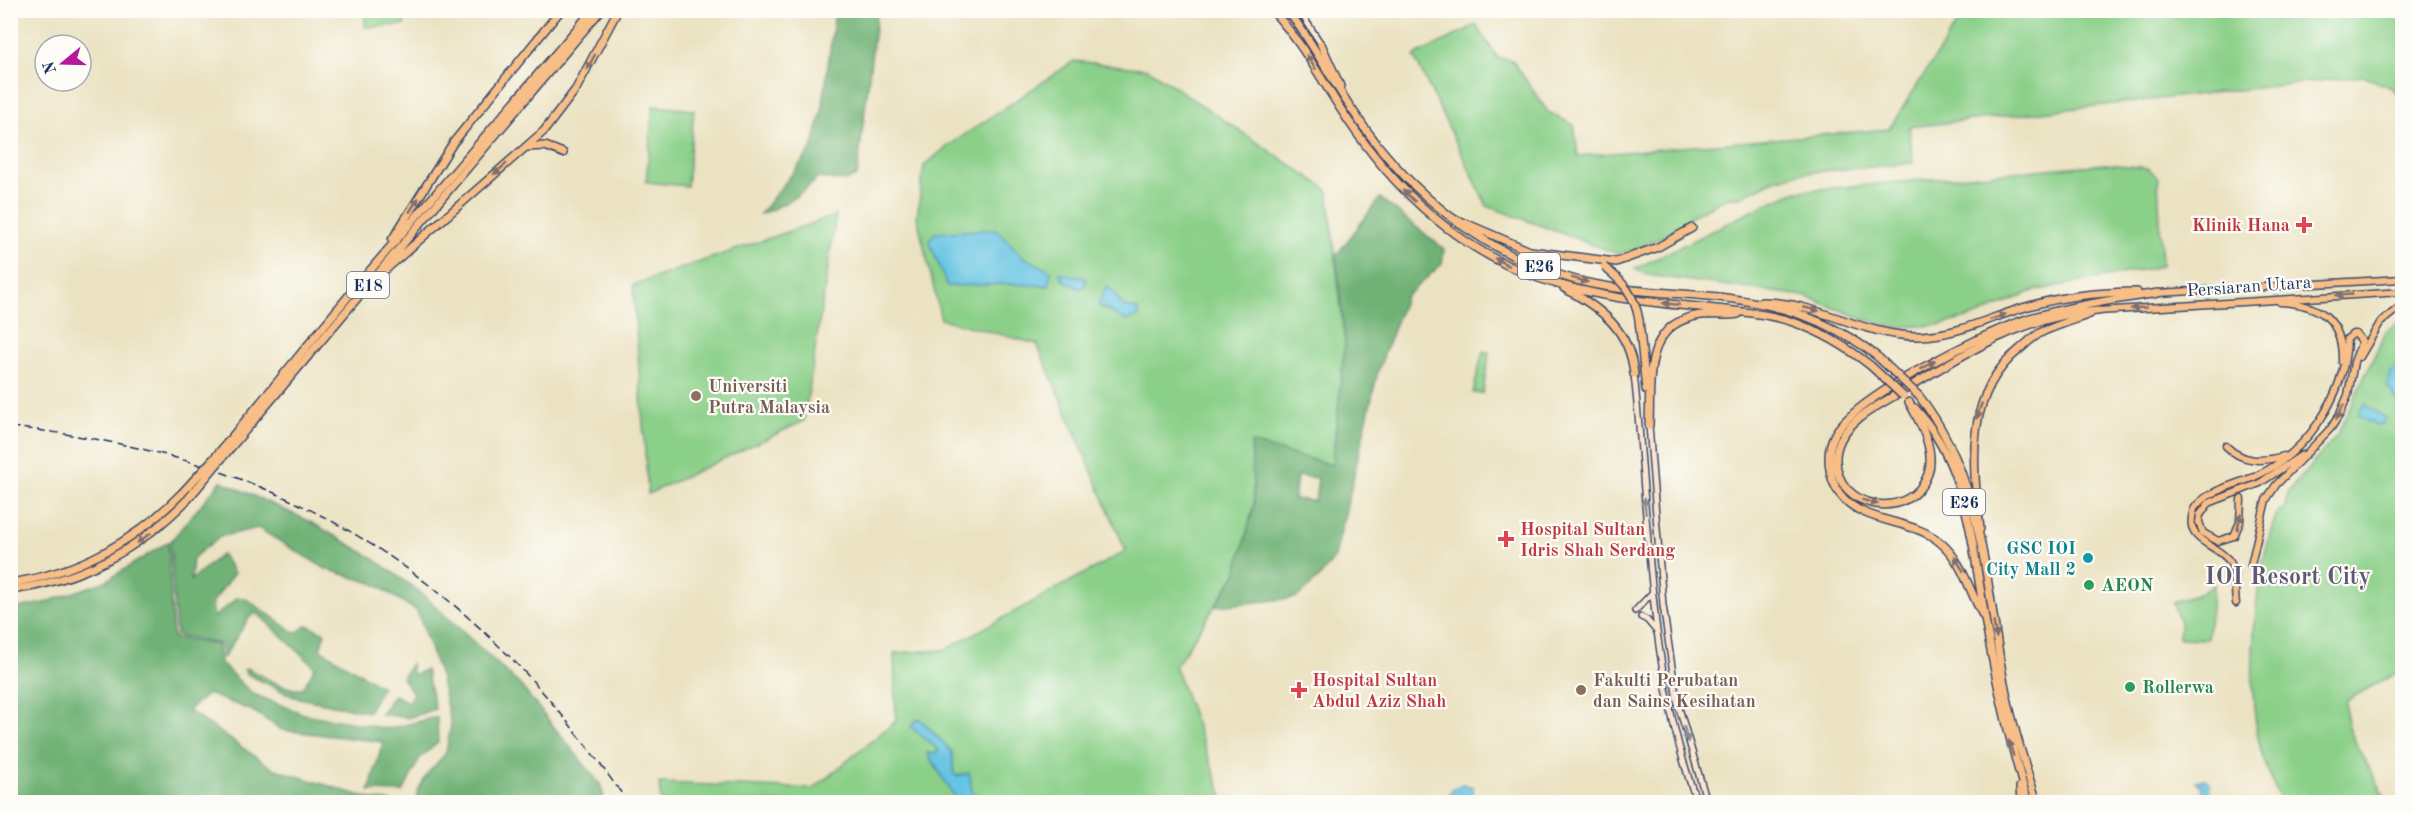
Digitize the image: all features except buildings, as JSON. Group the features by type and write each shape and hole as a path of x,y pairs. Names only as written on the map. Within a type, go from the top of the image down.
{"highway":[{"path":"356,287 388,246 453,143 561,10"},
{"name":"E18","path":"523,98 593,10"},
{"name":"E18","path":"10,590 52,583 101,565 152,532 370,282 523,98 601,10"},
{"path":"370,282 544,131 567,103 618,10"},
{"name":"E26","path":"1272,10 1303,49 1372,155 1408,196 1484,253 1511,267 1606,297 1781,318 1811,329 1847,347 1909,402 1925,419 1937,438 1965,504 2003,721 2028,802"},
{"name":"E26","path":"1287,10 1311,43 1365,131 1407,181 1453,218 1505,251 1564,276 1602,286 1753,302 1824,324 1856,339 1920,396 1939,426 1959,466 1971,503 2011,719 2036,800"},
{"path":"1321,44 1348,104"},
{"name":"E18","path":"219,457 356,287 512,111"},
{"path":"527,147 545,146 563,153"},
{"path":"1453,218 1530,251 1593,261 1616,262 1634,257 1692,228"},
{"path":"1593,261 1625,285 1632,296 1639,320 1649,425"},
{"path":"1548,280 1594,305 1608,316 1621,332 1629,349 1634,374"},
{"path":"1753,302 1780,302 1819,310 1871,330 1904,336 1923,336 1964,328 2028,306 2080,295 2158,293"},
{"path":"1984,617 1971,593 1962,568 1939,541 1915,529 1856,508 1839,493 1829,465 1831,444 1835,433 1855,413 1914,373 1993,332 2060,310 2158,293"},
{"path":"1909,402 1928,448 1929,472 1922,488 1907,500 1892,505 1873,505 1857,498 1844,484 1836,460 1840,439 1865,414 1971,349 2025,328 2071,315 2098,312"},
{"path":"1985,572 1973,452 1976,422 1982,403 2001,366 2040,333 2098,312"},
{"path":"1649,425 1652,359 1664,332 1676,323 1702,315 1730,316 1750,313"},
{"name":"E18","path":"10,583 50,575 96,559 146,527 185,496"},
{"path":"2019,775 2021,802"}],"main road":[{"path":"1299,10 1321,44"},
{"name":"Persiaran Utara","path":"2158,293 2403,279"},
{"name":"Persiaran Utara","path":"2098,312 2248,300 2403,292"},
{"path":"2248,300 2298,303 2326,315 2340,337 2342,369"},
{"path":"2353,371 2380,323 2403,305"},
{"path":"2236,603 2233,567 2226,557 2198,538 2193,528 2194,509 2207,496 2265,472 2322,419 2347,356 2347,339 2353,333 2356,334 2362,341 2340,414 2315,447 2276,485 2266,500 2251,564"},
{"path":"1634,374 1653,592 1668,701 1686,771 1697,802"},
{"path":"1649,425 1663,605 1677,701 1707,802"},
{"path":"2226,446 2235,454 2255,461 2266,461 2287,454"},
{"path":"2241,499 2240,522 2234,536 2218,541 2203,533 2200,528 2199,515 2209,503 2260,483 2315,447"},
{"path":"1635,610 1653,592"},
{"path":"1641,617 1647,620 1658,633"}],"green space":[{"path":"365,11 403,11 404,25 365,27"},
{"path":"835,11 877,11 857,175 846,181 818,178 792,199 760,214 812,149 822,111"},
{"path":"1965,11 2402,11 2402,97 2392,88 2363,76 1909,127 1913,163 1800,173 1774,180 1740,197 1728,197 1692,216 1681,227 1641,247 1618,254 1487,206 1414,56 1476,25 1498,58 1512,60 1548,112 1574,125 1578,156 1889,129"},
{"path":"1074,61 1148,69 1328,190 1345,344 1332,465 1252,444 1254,505 1236,574 1175,667 1225,802 661,802 659,783 813,789 896,721 894,653 944,650 1126,551 1037,344 941,319 917,217 924,166 948,146"},
{"path":"653,106 694,110 687,186 646,182"},
{"path":"2105,164 2149,168 2158,179 2162,266 2033,291 1978,315 1940,325 1897,327 1863,319 1804,296 1647,275 1635,269 1797,191"},
{"path":"1380,198 1444,249 1442,264 1405,297 1378,371 1335,557 1319,578 1296,598 1215,606 1236,574 1254,505 1251,443 1332,465 1345,344 1336,256","holes":["1297,476 1318,478 1315,501 1294,499"]},
{"path":"836,215 804,421 648,494 633,285"},
{"path":"2402,319 2402,670 2347,700 2346,712 2348,725 2360,752 2387,802 2281,802 2261,751 2253,695 2257,597 2269,536 2278,511 2284,509 2289,491 2337,435 2386,331"},
{"path":"1483,351 1489,352 1483,393 1473,393"},
{"path":"221,481 309,521 371,557 420,592 520,685 600,784 604,797 573,802 416,802 418,790 428,773 446,753 451,724 440,676 417,611 375,584 326,569 258,528 219,537 193,558 191,580 222,554 234,573 212,603 214,617 237,598 246,599 296,633 307,625 325,633 320,649 382,687 368,712 294,697 247,674 244,670 247,668 282,686 297,689 304,686 315,667 258,614 249,618 223,658 220,644 176,635 170,542"},
{"path":"168,542 173,637 218,645 220,663 253,694 304,714 388,729 437,717 438,742 420,758 403,792 369,791 383,742 282,730 253,711 208,694 188,710 272,768 374,800 392,802 266,802 251,792 249,802 11,802 11,609 44,603 106,581"},
{"path":"2214,584 2207,639 2179,638 2180,622 2172,602 2197,595"},
{"path":"411,664 412,675 426,670 435,709 408,718 381,714 394,695 408,702 413,693 402,678"}],"water":[{"path":"996,229 1023,257 1051,271 1049,286 1010,284 947,286 929,241 935,233"},
{"path":"1060,273 1085,278 1086,284 1081,289 1066,282"},
{"path":"1106,287 1112,290 1123,306 1138,310 1139,316 1127,321 1098,305"},
{"path":"2402,364 2402,408 2387,385 2390,373"},
{"path":"2364,404 2386,418 2382,424 2375,425 2372,421 2368,422 2358,415"},
{"path":"920,719 952,752 954,774 957,776 969,773 972,791 979,802 958,802 927,753 935,754 939,750 911,727 915,721"},
{"path":"2205,779 2210,783 2209,792 2218,798 2219,802 2200,801 2203,788 2196,781"},
{"path":"1463,784 1473,787 1474,802 1445,802 1453,788"}],"railway":[{"path":"10,427 81,437 150,451 215,470 278,494 338,524 395,560 451,602 504,651 554,705 628,802"}],"place":[{"name":"Klinik Hana","path":"2304,225"},
{"name":"Universiti Putra Malaysia","path":"696,396"},
{"name":"Hospital Sultan Idris Shah Serdang","path":"1506,539"},
{"name":"GSC IOI City Mall 2","path":"2088,558"},
{"name":"AEON","path":"2089,585"},
{"name":"Rollerwa","path":"2130,687"},
{"name":"Hospital Sultan Abdul Aziz Shah","path":"1299,690"},
{"name":"Fakulti Perubatan dan Sains Kesihatan","path":"1581,690"}],"district":[{"name":"IOI Resort City","path":"2288,576"}]}
